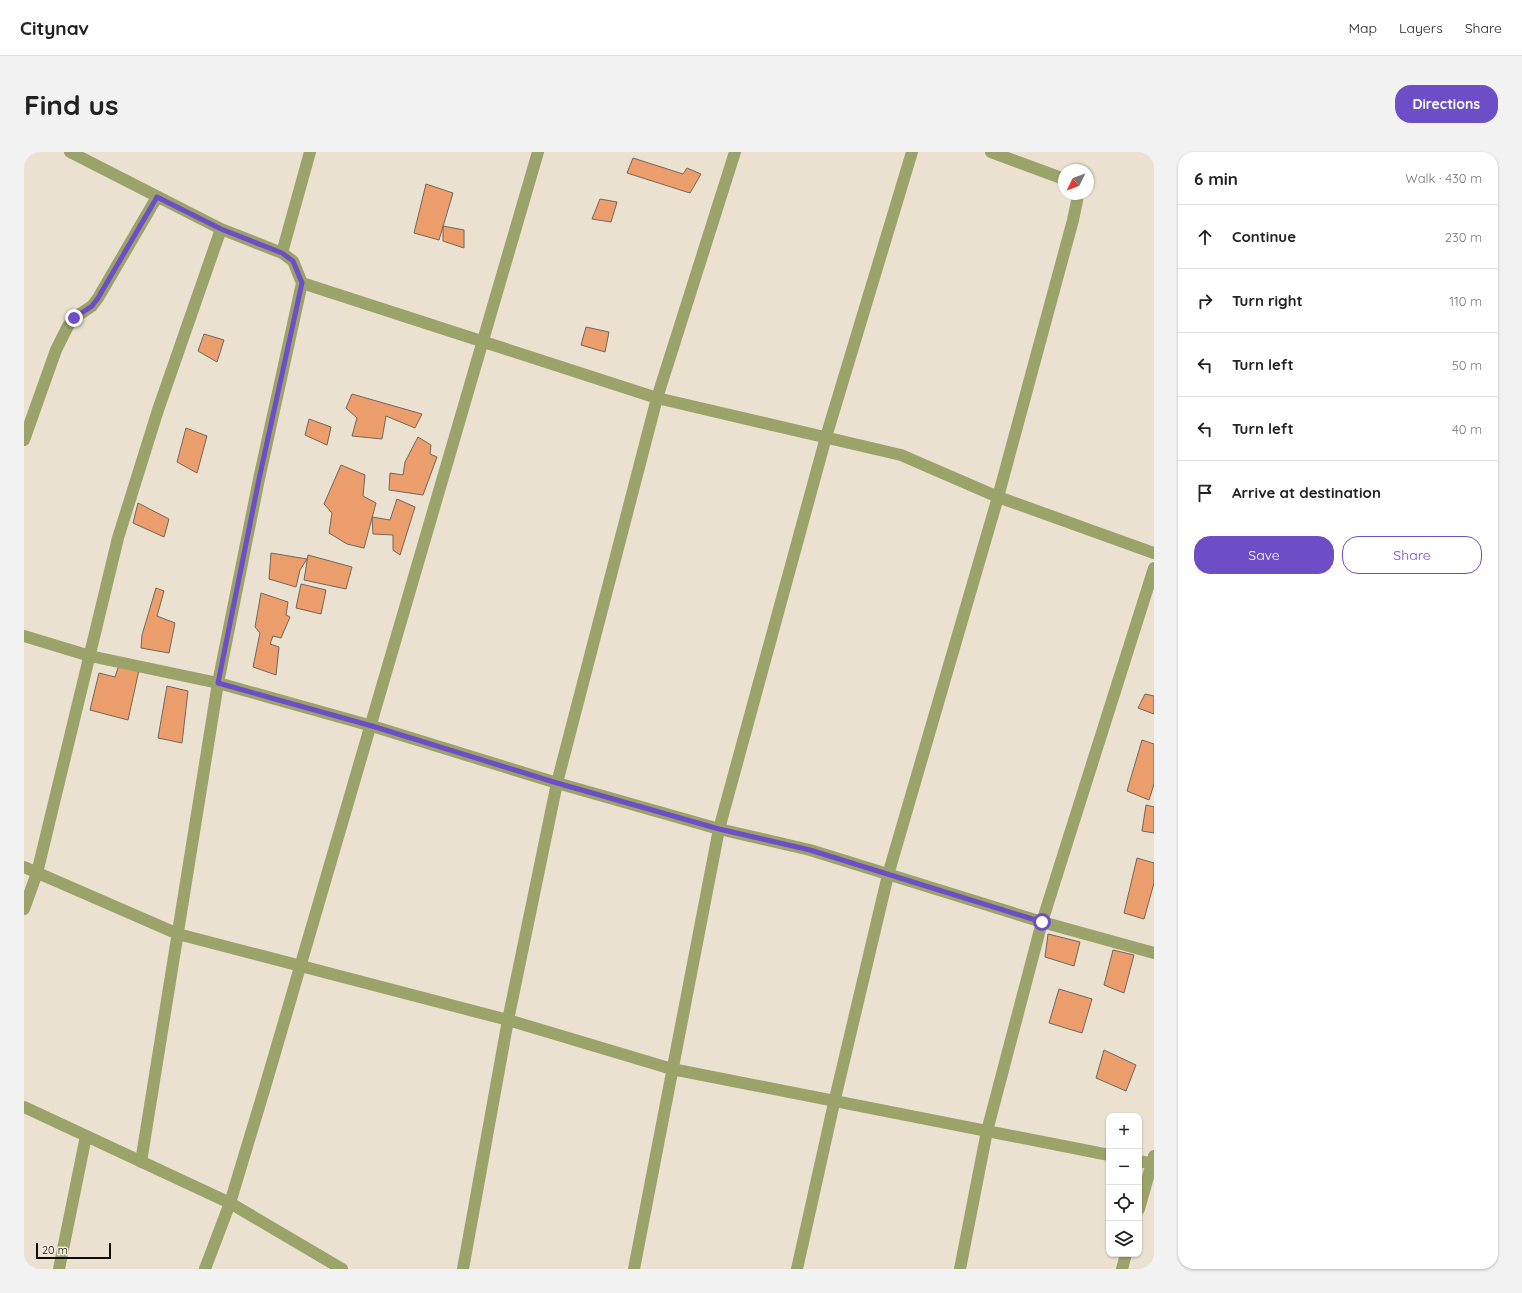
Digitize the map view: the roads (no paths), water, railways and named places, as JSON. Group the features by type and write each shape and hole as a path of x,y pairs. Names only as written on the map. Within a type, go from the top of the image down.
{"street":[{"path":"70,152 221,229 282,253 293,261 302,283 259,479 218,683 141,1162"},
{"path":"282,253 310,152"},
{"path":"205,1269 230,1203 372,726 482,340 538,152"},
{"path":"463,1269 508,1020 557,783 657,398 735,152"},
{"path":"634,1269 719,829 826,437 912,152"},
{"path":"991,152 1058,178"},
{"path":"24,440 56,350 68,326 74,318 92,306 98,298 157,197"},
{"path":"797,1269 834,1103 888,875 998,497 1073,220 1077,200"},
{"path":"24,909 38,873 118,538 158,410 221,229"},
{"path":"302,283 482,340 657,398 901,455 998,497 1154,553"},
{"path":"960,1269 987,1132 1042,922 1154,568"},
{"path":"24,636 90,656 218,683 372,726 557,783 719,829 810,850 1042,922 1154,953"},
{"path":"24,867 178,934 508,1020 672,1069 834,1103 1106,1154"},
{"path":"24,1107 230,1203 342,1269"},
{"path":"59,1269 86,1136"},
{"path":"1142,1161 1153,1162 1142,1199"},
{"path":"1122,1269 1125,1257"}]}
